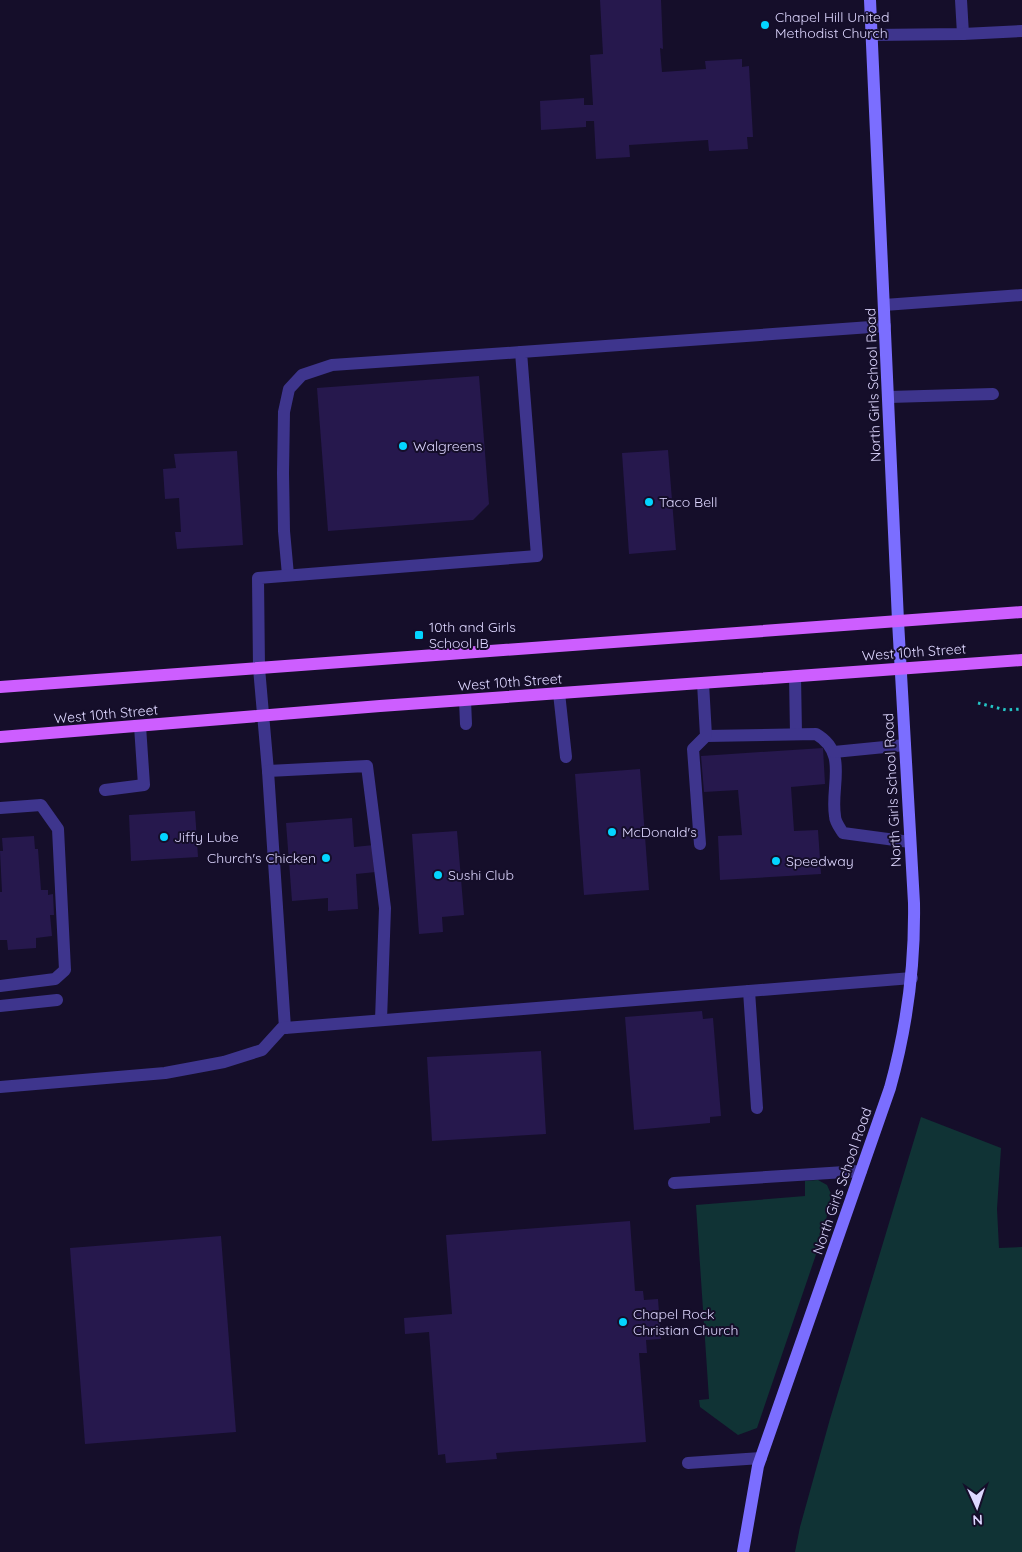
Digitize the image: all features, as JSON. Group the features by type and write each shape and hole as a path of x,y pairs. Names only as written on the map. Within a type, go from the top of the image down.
{"main road":[{"name":"North Girls School Road","path":"743,1552 753,1491 761,1458 886,1100 897,1063 912,978 914,929 870,0"},
{"path":"0,687 1022,612"},
{"name":"West 10th Street","path":"0,737 465,700 1022,660"}],"lane":[{"path":"961,0 963,34"},
{"path":"872,35 1022,31"},
{"path":"884,305 1022,295"},
{"path":"288,575 284,531 284,412 289,389 302,375 332,365 885,326"},
{"path":"285,1028 268,771 259,668 258,578 537,556 521,352"},
{"path":"888,398 994,394"},
{"path":"794,676 796,734"},
{"path":"703,683 706,736"},
{"path":"559,693 566,757"},
{"path":"465,700 466,724"},
{"path":"105,790 144,785 140,726"},
{"path":"700,844 693,749 706,736 796,734 816,734 826,740 836,755 835,818 843,833 910,842"},
{"path":"834,752 905,745"},
{"path":"268,771 367,766 385,908 381,1020"},
{"path":"0,808 41,805 58,830 65,970 54,979 0,986"},
{"path":"0,1087 164,1072 224,1062 262,1050 282,1028 912,978"},
{"path":"749,991 757,1108"},
{"path":"0,1006 57,1000"},
{"path":"674,1183 861,1171"},
{"path":"688,1463 761,1458"}],"path":[{"path":"978,702 1006,710 1022,709"}],"green space":[{"path":"921,1117 1001,1148 997,1209 999,1248 1022,1247 1022,1552 795,1552 800,1527 830,1419"},
{"path":"818,1180 827,1185 831,1194 824,1231 757,1428 738,1435 700,1407 699,1400 709,1399 696,1205 805,1196 805,1181"}],"building":[{"path":"600,0 661,0 663,49 660,48 662,72 706,69 705,61 742,59 742,67 749,66 753,137 747,137 748,149 709,151 708,140 629,145 630,157 596,159 594,121 586,121 586,127 541,130 540,101 584,98 584,105 593,105 590,55 603,54"},
{"name":"Walgreens","path":"479,376 489,504 473,520 328,531 317,388"},
{"name":"Taco Bell","path":"668,450 676,550 629,554 622,453"},
{"path":"237,451 243,545 177,549 175,532 181,532 179,498 165,499 163,469 176,468 174,454"},
{"path":"823,748 825,784 791,787 794,831 818,830 821,874 720,880 718,836 742,835 738,790 704,792 701,756"},
{"name":"McDonald's","path":"640,769 649,890 584,895 575,774"},
{"path":"195,811 198,857 131,861 129,815"},
{"path":"352,818 354,847 374,845 376,872 356,874 358,909 328,911 328,898 292,901 286,823"},
{"name":"Sushi Club","path":"457,831 464,915 442,917 443,932 419,934 412,834"},
{"path":"34,836 35,849 38,849 41,890 48,890 48,895 53,894 54,915 50,915 52,936 36,938 36,948 8,950 7,940 0,940 0,892 2,892 0,851 3,851 2,838"},
{"path":"702,1011 703,1019 713,1018 721,1116 710,1117 710,1123 634,1130 625,1017"},
{"path":"541,1051 546,1134 432,1141 427,1057"},
{"path":"630,1221 635,1291 643,1291 644,1300 658,1299 661,1339 646,1340 647,1353 639,1353 646,1442 496,1453 497,1459 446,1463 445,1454 438,1455 429,1332 405,1334 404,1318 452,1314 446,1235"},
{"path":"221,1236 236,1432 85,1444 70,1248"}],"place":[{"name":"Chapel Hill United Methodist Church","path":"765,25"},
{"name":"Walgreens","path":"403,446"},
{"name":"Taco Bell","path":"649,502"},
{"name":"10th and Girls School IB","path":"419,635"},
{"name":"McDonald's","path":"612,832"},
{"name":"Jiffy Lube","path":"164,837"},
{"name":"Church's Chicken","path":"326,858"},
{"name":"Speedway","path":"776,861"},
{"name":"Sushi Club","path":"438,875"},
{"name":"Chapel Rock Christian Church","path":"623,1322"}]}
